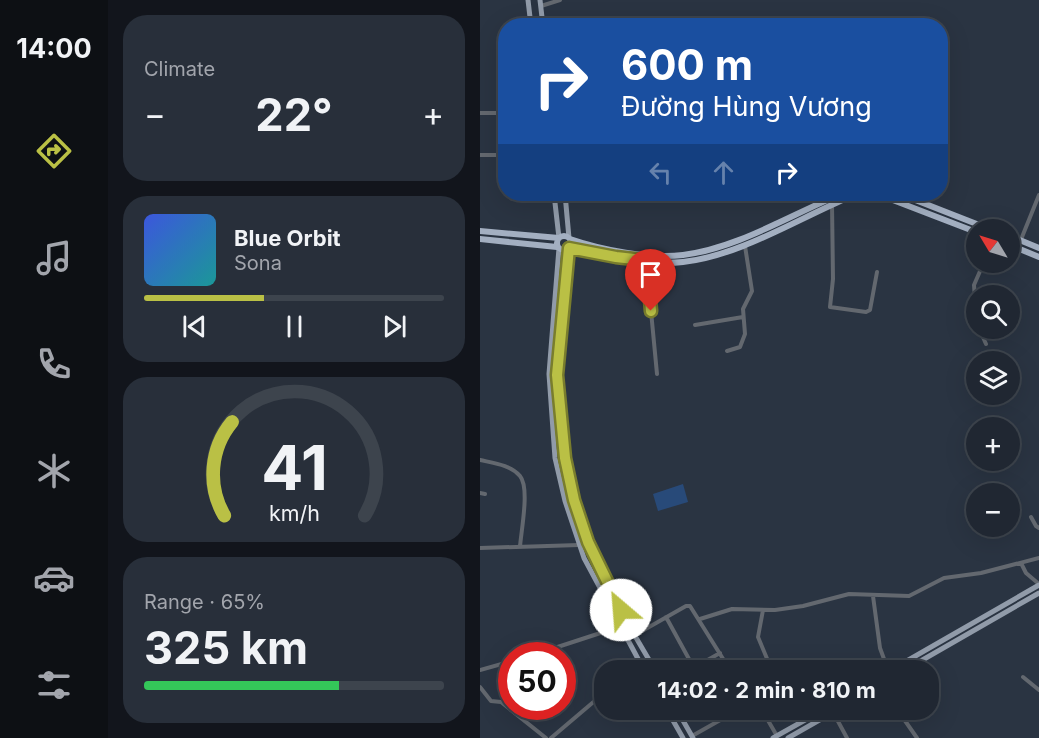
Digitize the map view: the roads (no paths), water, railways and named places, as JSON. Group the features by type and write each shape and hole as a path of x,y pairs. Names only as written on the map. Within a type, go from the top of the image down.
{"highway":[{"path":"480,231 559,238 563,236 617,251 681,255 707,250 736,240 823,201"},
{"path":"480,239 563,250 569,248 616,257 681,262 709,257 745,244 843,201"},
{"path":"896,201 966,228"},
{"path":"918,201 966,220"},
{"path":"558,248 556,242 559,238"},
{"path":"569,239 569,248"},
{"path":"1021,241 1039,248"},
{"path":"1020,250 1039,257"}],"main road":[{"path":"528,0 530,18"},
{"path":"540,3 542,18"},
{"path":"555,201 559,238"},
{"path":"566,201 569,239"},
{"path":"558,248 558,278 549,371 555,458 565,501 584,558 637,660"},
{"path":"569,248 557,375 565,458 574,500 592,554 649,660"},
{"path":"584,558 592,554"},
{"path":"907,660 1039,585"},
{"path":"922,660 1039,593"},
{"path":"672,720 683,738"},
{"path":"683,720 693,737"},
{"path":"775,737 805,720"},
{"path":"788,738 819,720"}],"street":[{"path":"540,3 560,0"},
{"path":"480,113 498,113"},
{"path":"480,155 498,155"},
{"path":"1021,241 1039,195"},
{"path":"832,201 834,267 830,307 866,312 870,310 877,272"},
{"path":"727,351 741,345 745,334 743,309 752,292 745,244"},
{"path":"652,261 649,290 657,374"},
{"path":"695,325 743,317"},
{"path":"984,339 986,344"},
{"path":"480,460 507,466 522,479 524,497 520,547"},
{"path":"1031,517 1039,528"},
{"path":"480,548 579,545"},
{"path":"700,619 732,609 763,610 803,606 849,594 909,596 944,578 981,573 1039,558"},
{"path":"1021,562 1026,573 1039,585"},
{"path":"873,596 880,648 885,660"},
{"path":"634,635 688,605 693,608 724,660"},
{"path":"763,610 758,637 768,660"},
{"path":"666,617 688,660"},
{"path":"575,642 628,624"},
{"path":"709,660 720,653"},
{"path":"480,670 498,665"},
{"path":"1023,677 1039,690"},
{"path":"480,687 491,701 501,702 548,738 569,725 594,702"},
{"path":"693,737 721,720"},
{"path":"767,720 775,737"},
{"path":"839,720 847,738"},
{"path":"904,720 917,738"}]}
